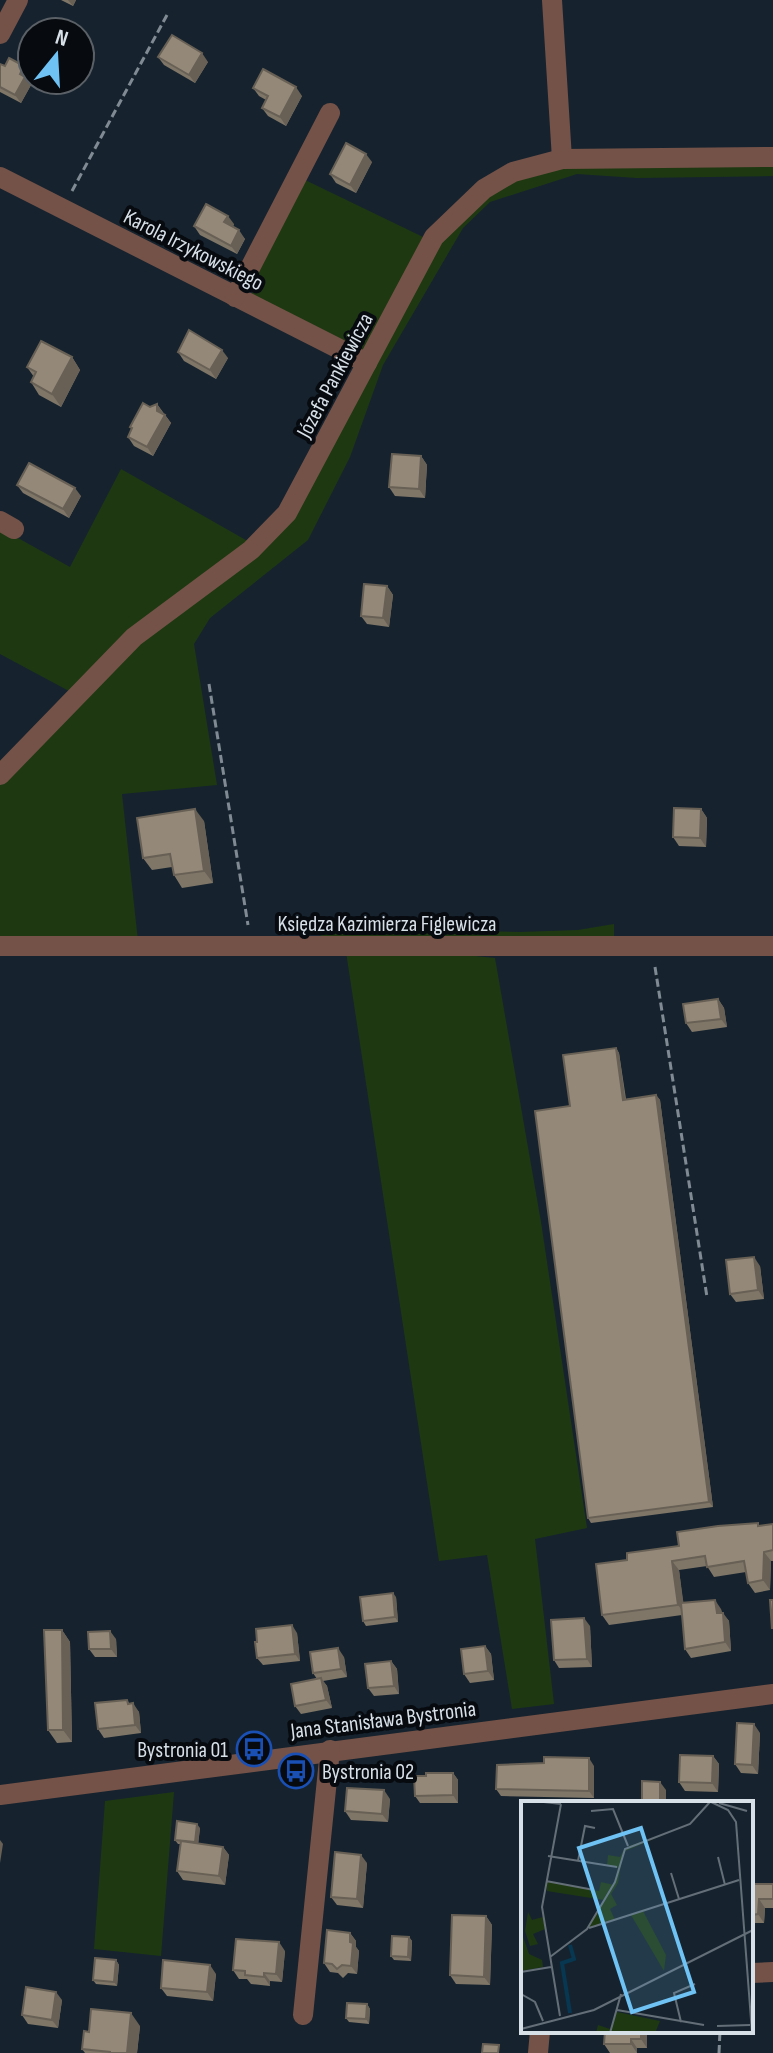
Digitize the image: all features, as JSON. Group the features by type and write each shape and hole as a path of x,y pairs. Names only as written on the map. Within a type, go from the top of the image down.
{"street":[{"path":"0,34 18,0"},
{"path":"552,0 562,159"},
{"path":"235,297 330,113"},
{"name":"Józefa Pankiewicza","path":"0,775 134,637 251,550 287,513 434,237 484,189 513,172 562,159 773,157"},
{"name":"Karola Irzykowskiego","path":"0,177 367,363"},
{"name":"Księdza Kazimierza Figlewicza","path":"0,946 773,946"},
{"name":"Jana Stanisława Bystronia","path":"0,1795 773,1694"},
{"path":"303,2015 330,1750"},
{"path":"753,1973 773,1972"},
{"path":"538,2053 540,2033"}],"path":[{"path":"62,209 167,15"},
{"path":"209,684 251,947"},
{"path":"652,947 707,1297"},
{"path":"719,2053 720,2033"}],"green space":[{"path":"773,159 773,176 637,178 577,174 490,202 463,228 383,365 350,457 308,540 210,618 194,644 217,785 122,794 138,941 0,940 0,780 140,641 287,525 437,241 488,192 522,173 575,164"},
{"path":"303,179 423,237 364,357 252,297 253,277"},
{"path":"121,469 251,543 69,691 0,654 0,528 70,567"},
{"path":"614,924 614,942 304,943 340,927 520,932 578,930"},
{"path":"346,952 444,953 495,958 541,1222 587,1528 535,1539 554,1704 512,1709 487,1555 439,1561"},
{"path":"174,1792 161,1956 94,1949 105,1801"}],"building":[{"path":"172,35 202,53 189,75 158,57"},
{"path":"9,58 16,62 15,95 0,87 0,64 5,66"},
{"path":"263,69 296,87 280,117 262,108 268,96 253,88"},
{"path":"346,143 366,154 350,185 330,174"},
{"path":"206,204 228,216 224,222 239,230 231,246 194,226"},
{"path":"189,330 222,350 210,370 178,352"},
{"path":"41,341 72,357 52,394 31,382 36,372 27,367"},
{"path":"143,403 150,407 157,404 157,411 165,415 147,447 128,437"},
{"path":"392,454 421,456 419,489 389,487"},
{"path":"29,463 75,488 63,509 17,485"},
{"path":"364,584 387,586 383,618 361,616"},
{"path":"674,808 701,809 700,838 673,837"},
{"path":"195,809 204,871 174,875 170,854 143,858 137,818"},
{"path":"718,999 721,1019 686,1023 683,1004"},
{"path":"616,1048 623,1100 656,1095 709,1502 588,1518 535,1111 570,1106 563,1055"},
{"path":"754,1257 758,1290 730,1294 726,1260"},
{"path":"758,1523 758,1526 773,1524 773,1550 764,1552 763,1580 748,1583 744,1561 707,1567 705,1556 672,1561 678,1605 602,1615 596,1564 627,1560 627,1553 679,1546 677,1532"},
{"path":"393,1593 395,1617 363,1621 360,1597"},
{"path":"715,1600 717,1613 723,1613 725,1642 685,1649 681,1603"},
{"path":"770,1600 773,1600 772,1629"},
{"path":"584,1618 587,1659 554,1660 551,1620"},
{"path":"292,1625 295,1654 257,1658 256,1629"},
{"path":"44,1630 62,1630 63,1730 48,1730"},
{"path":"110,1631 111,1649 89,1649 88,1632"},
{"path":"485,1646 488,1671 464,1674 461,1649"},
{"path":"338,1648 341,1669 313,1673 310,1652"},
{"path":"391,1661 394,1686 368,1688 365,1664"},
{"path":"321,1678 326,1700 295,1706 291,1684"},
{"path":"127,1700 128,1704 133,1703 135,1725 98,1729 95,1703"},
{"path":"737,1723 754,1724 752,1765 735,1764"},
{"path":"680,1755 713,1756 712,1783 679,1782"},
{"path":"544,1757 589,1758 589,1791 496,1789 497,1765 544,1763"},
{"path":"426,1773 453,1773 453,1795 415,1796 414,1776 426,1776"},
{"path":"642,1781 660,1782 660,1801 642,1801"},
{"path":"347,1788 384,1790 382,1814 345,1811"},
{"path":"177,1821 197,1824 195,1842 175,1840"},
{"path":"181,1841 223,1847 219,1876 177,1871"},
{"path":"335,1852 361,1855 357,1899 331,1897"},
{"path":"753,1884 773,1884 773,1899 759,1899 758,1914 753,1915"},
{"path":"452,1915 486,1916 484,1977 450,1975"},
{"path":"327,1930 350,1933 350,1942 353,1943 351,1966 342,1965 337,1969 332,1964 324,1963"},
{"path":"392,1936 409,1937 408,1957 391,1956"},
{"path":"236,1939 279,1942 276,1974 264,1973 264,1977 233,1970"},
{"path":"95,1958 116,1960 114,1982 93,1980"},
{"path":"163,1960 210,1965 207,1992 161,1988"},
{"path":"26,1987 56,1992 52,2020 22,2015"},
{"path":"347,2003 367,2004 366,2019 346,2018"},
{"path":"91,2009 131,2013 127,2053 82,2049 84,2031 89,2032"},
{"path":"605,2033 641,2033 641,2039 631,2039 631,2044 604,2044"},
{"path":"483,2044 499,2045 498,2053 482,2053"}],"place":[{"name":"Bystronia 01","path":"254,1749"},
{"name":"Bystronia 02","path":"296,1771"}]}
